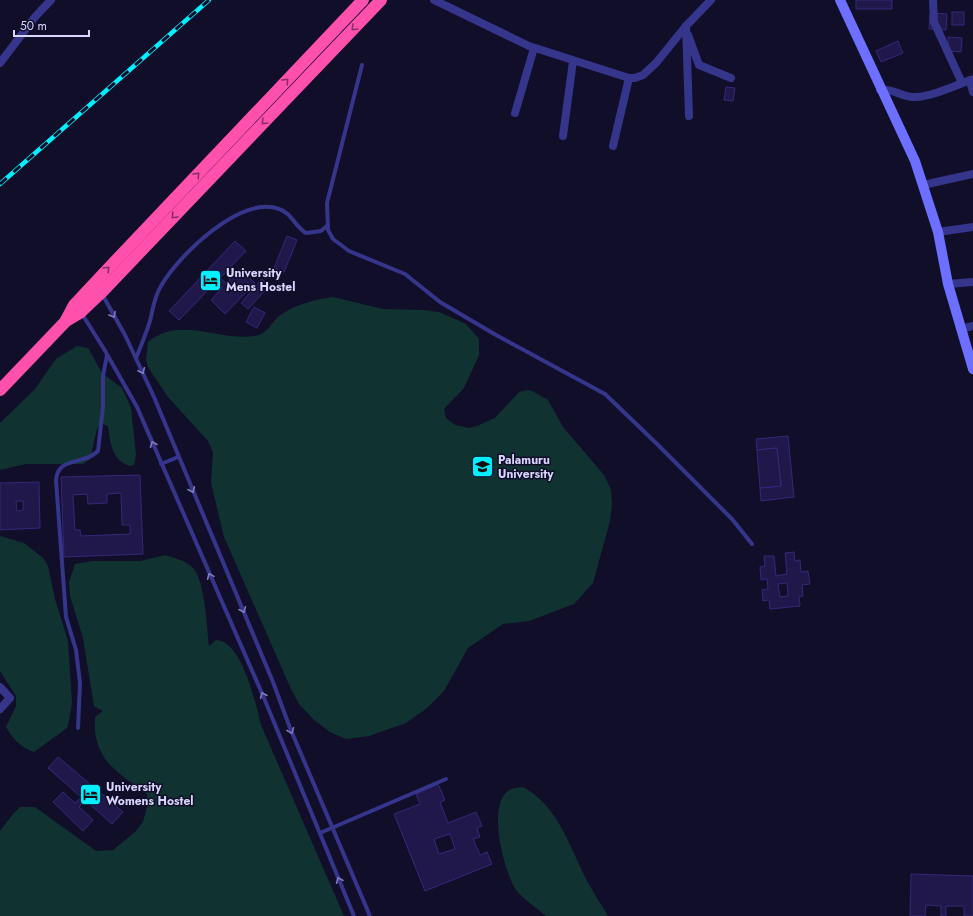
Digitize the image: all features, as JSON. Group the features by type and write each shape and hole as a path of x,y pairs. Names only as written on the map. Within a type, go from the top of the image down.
{"highway":[{"path":"97,290 363,0"},
{"path":"0,390 77,309 381,0"}],"street":[{"path":"0,63 35,17 51,0"},
{"path":"434,0 534,48 629,78 635,78 643,75 656,63 686,26 710,0"},
{"path":"840,0 857,34 880,90 915,161 938,232 948,284 973,369"},
{"path":"933,0 934,22 973,92"},
{"path":"686,26 699,65 731,78"},
{"path":"686,26 689,116"},
{"path":"514,113 534,48"},
{"path":"563,136 573,61"},
{"path":"613,146 629,78"},
{"path":"880,90 895,91 911,97 924,97 968,81"},
{"path":"923,185 973,174"},
{"path":"938,232 973,227"},
{"path":"948,284 973,282"},
{"path":"961,329 973,326"},
{"path":"0,687 10,698 0,709"}],"lane":[{"path":"362,64 327,203 328,230 333,238 349,251 405,274 440,302 496,335 605,394 732,519 752,544"},
{"path":"136,358 150,322 154,300 166,277 182,257 224,221 239,212 279,208 306,233 321,230 328,225"},
{"path":"97,290 136,358 154,397 370,916"},
{"path":"77,309 107,355 136,407 264,698 354,916"},
{"path":"78,728 80,683 76,650 66,617 56,480 57,472 61,466 88,459 98,451 103,407 103,376 107,355"},
{"path":"161,464 178,457"},
{"path":"320,833 446,779"}],"green space":[{"path":"333,297 383,309 439,312 466,324 479,339 479,355 464,388 444,409 446,418 455,425 469,428 477,426 495,418 519,392 528,390 534,392 548,400 563,427 604,475 611,490 612,504 610,521 593,583 574,604 529,621 503,624 468,648 444,691 427,708 406,723 369,736 346,739 330,732 314,720 299,704 291,689 224,537 211,483 213,452 208,441 168,397 148,367 146,360 148,342 161,334 174,330 188,330 245,337 259,335 262,334 279,316 292,308 312,301"},
{"path":"77,346 88,348 102,373 122,388 131,408 136,455 134,465 130,466 124,464 119,460 111,444 108,426 103,424 99,425 97,429 90,459 83,464 26,464 0,470 0,423 35,389 56,359"},
{"path":"0,536 24,543 43,558 48,566 55,599 68,641 72,703 67,728 34,752 17,742 6,727 16,706 16,696 0,671"},
{"path":"165,555 187,563 197,574 205,605 209,646 216,640 225,643 233,650 240,662 256,703 261,725 344,916 0,916 0,831 20,807 35,807 96,851 113,850 135,832 143,822 148,803 147,794 126,779 109,763 102,754 98,744 95,731 95,717 103,711 94,706 83,638 70,596 69,582 75,564 93,561 140,561"},
{"path":"523,787 535,795 554,815 568,840 586,879 608,916 546,916 516,890 506,868 502,853 498,822 499,808 503,796 511,789"}],"building":[{"path":"856,0 892,0 892,9 856,9"},
{"path":"952,12 964,12 964,25 952,25"},
{"path":"930,13 947,14 946,30 929,29"},
{"path":"948,37 962,38 961,52 948,51"},
{"path":"898,41 903,53 881,62 876,51"},
{"path":"726,87 735,88 733,101 724,100"},
{"path":"287,236 297,240 284,272 274,268"},
{"name":"University Mens Hostel","path":"235,241 246,251 220,278 226,283 240,269 255,283 225,314 211,300 222,288 216,282 179,320 169,311"},
{"path":"262,279 269,286 248,309 241,303"},
{"path":"254,307 265,313 257,328 246,322"},
{"path":"788,436 794,497 761,501 760,488 781,486 777,448 757,450 756,439"},
{"path":"777,448 781,486 760,488 757,450"},
{"path":"140,475 143,554 64,557 61,477","holes":["121,493 122,525 130,525 130,534 81,536 80,530 75,530 73,495 87,494 88,504 107,503 107,494"]},
{"path":"39,482 40,528 0,530 0,483","holes":["16,501 23,501 23,510 17,511"]},
{"path":"794,552 795,561 800,560 801,572 808,571 810,584 802,585 803,596 799,597 800,606 770,609 769,600 763,601 762,590 768,589 767,579 761,580 760,567 765,566 764,556 774,556 776,576 787,574 785,553","holes":["787,583 788,596 780,597 778,584"]},
{"name":"University Womens Hostel","path":"58,757 123,812 112,824 85,800 79,807 93,820 83,831 53,802 63,792 75,803 81,797 48,768"},
{"path":"438,784 445,800 440,802 448,823 476,812 482,826 477,828 480,837 473,839 480,855 487,852 492,864 425,891 394,814 420,804 416,794","holes":["450,834 455,849 439,854 434,839"]},
{"path":"911,874 973,876 973,916 964,916 964,906 946,906 946,916 941,916 941,906 926,905 925,916 910,916"}],"railway":[{"path":"0,184 209,0"}],"place":[{"name":"University Mens Hostel","path":"210,280"},
{"name":"Palamuru University","path":"483,467"},
{"name":"University Womens Hostel","path":"90,794"}]}
